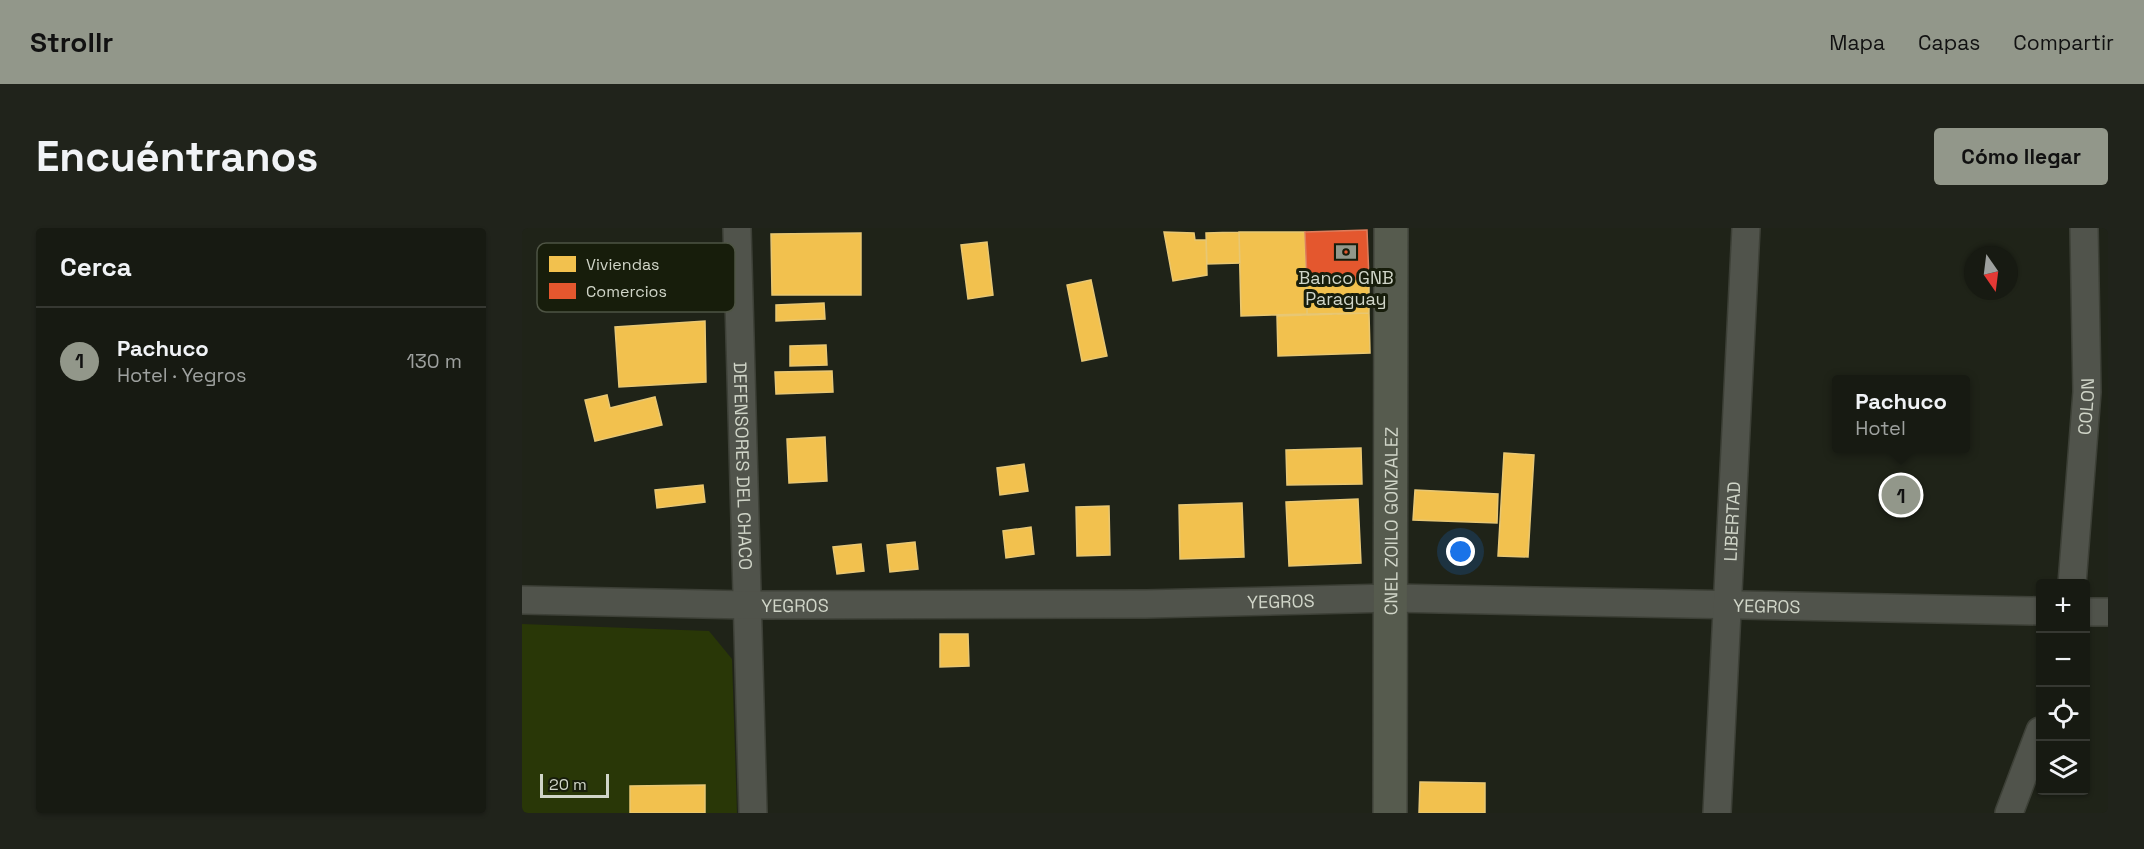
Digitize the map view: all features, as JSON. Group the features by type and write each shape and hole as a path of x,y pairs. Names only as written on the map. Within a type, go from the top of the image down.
{"main road":[{"name":"CNEL ZOILO GONZALEZ","path":"1390,813 1391,228"}],"street":[{"name":"DEFENSORES DEL CHACO","path":"737,228 753,813"},
{"name":"LIBERTAD","path":"1717,813 1746,228"},
{"name":"COLON","path":"2072,579 2087,392 2084,228"},
{"name":"YEGROS","path":"522,600 747,605 1146,604 1391,598 2036,611"},
{"path":"2090,612 2108,612"},
{"path":"2009,813 2036,741"}],"green space":[{"path":"522,624 709,631 732,659 737,813 522,813"}],"building: Viviendas":[{"path":"1164,232 1194,233 1195,240 1206,240 1207,275 1173,281"},
{"path":"1239,232 1305,232 1307,314 1241,316"},
{"path":"1239,232 1240,263 1207,264 1206,233"},
{"path":"861,233 861,295 772,295 771,234"},
{"path":"987,242 993,295 968,299 961,245"},
{"path":"1369,279 1369,313 1307,314 1307,280"},
{"path":"1091,280 1107,356 1082,361 1067,285"},
{"path":"824,303 825,319 776,321 776,305"},
{"path":"1369,313 1370,353 1278,356 1277,316"},
{"path":"705,321 706,382 619,387 615,327"},
{"path":"826,345 827,365 790,366 790,346"},
{"path":"832,371 833,392 776,394 775,372"},
{"path":"607,395 610,408 655,397 662,425 595,441 585,400"},
{"path":"825,437 827,481 789,483 787,439"},
{"path":"1361,448 1362,484 1287,485 1286,450"},
{"path":"1504,453 1534,455 1528,557 1498,556"},
{"path":"1024,464 1028,491 1000,495 997,468"},
{"path":"703,485 705,502 657,508 655,490"},
{"path":"1415,490 1498,494 1497,523 1413,520"},
{"path":"1358,499 1361,563 1289,566 1286,502"},
{"path":"1242,503 1244,557 1180,559 1179,505"},
{"path":"1109,506 1110,555 1077,556 1076,507"},
{"path":"1031,527 1034,554 1006,558 1003,531"},
{"path":"915,542 918,569 890,572 887,545"},
{"path":"861,544 864,571 837,574 833,547"},
{"path":"940,634 968,634 969,666 940,667"},
{"path":"1420,782 1485,783 1485,813 1419,813"},
{"path":"705,785 705,813 630,813 630,786"}],"building: Comercios":[{"path":"1367,230 1369,279 1307,280 1305,232"}],"place":[{"name":"Banco GNB Paraguay","path":"1346,252"},
{"name":"Pachuco","path":"1901,495"}]}
